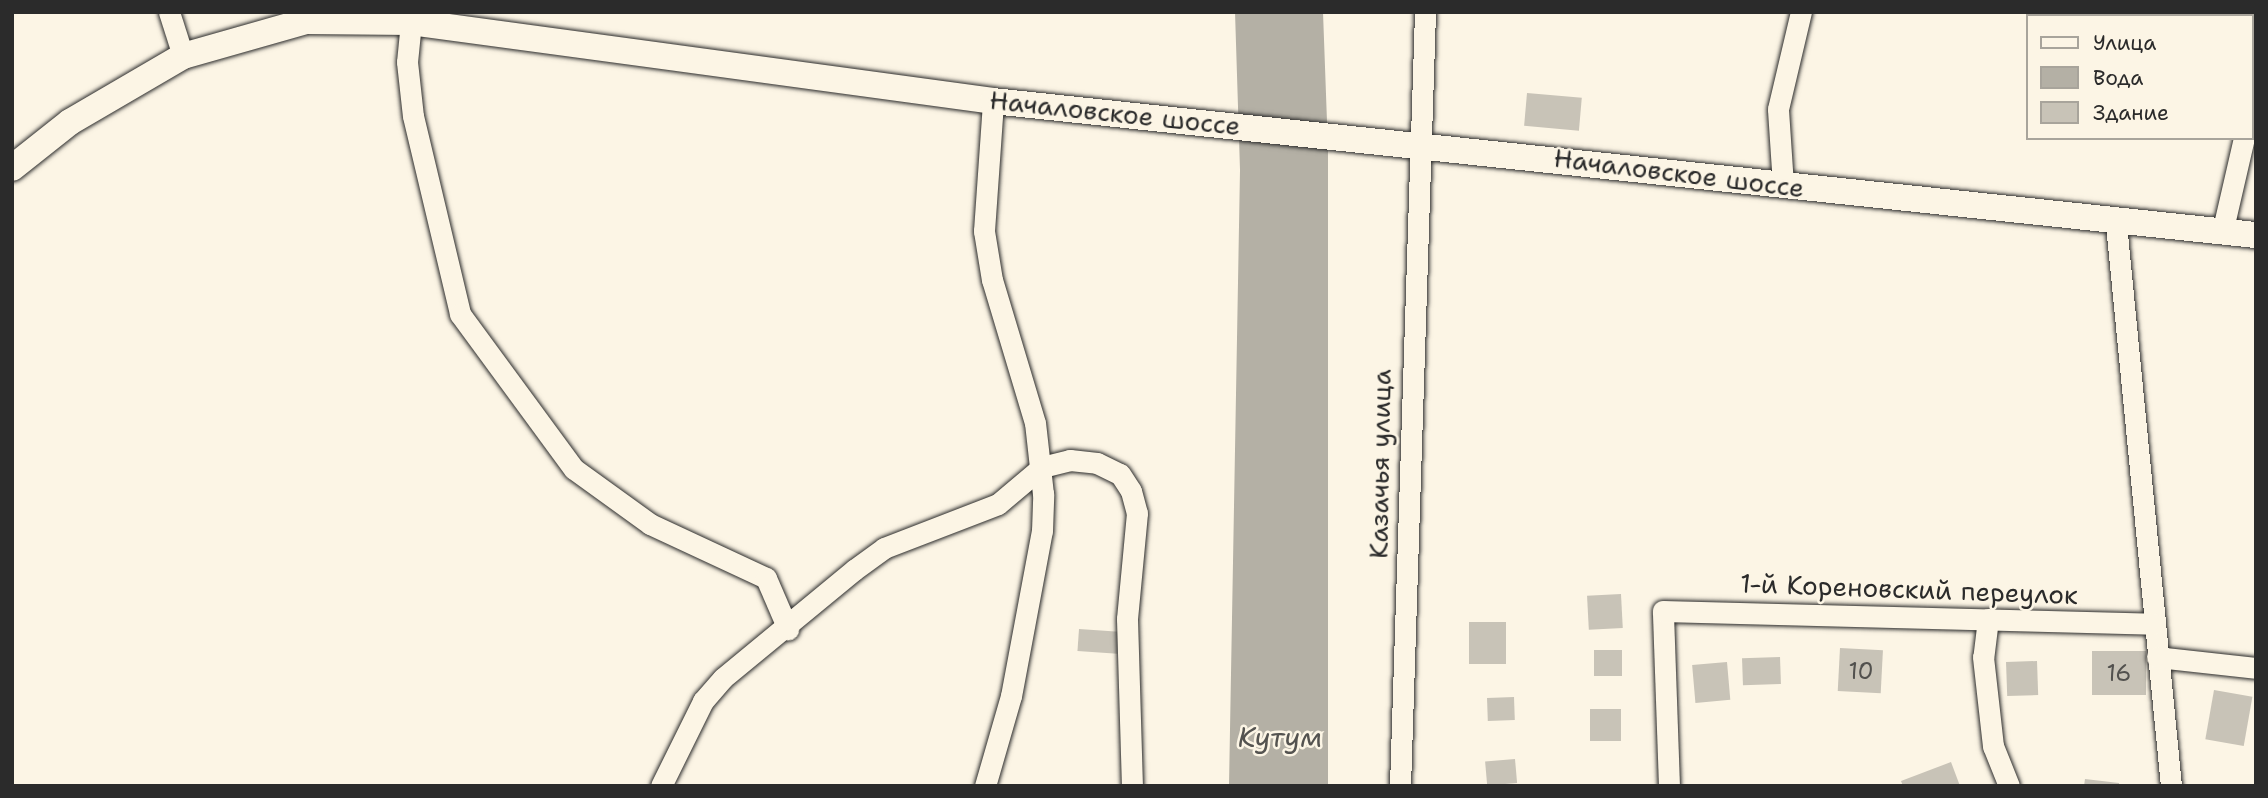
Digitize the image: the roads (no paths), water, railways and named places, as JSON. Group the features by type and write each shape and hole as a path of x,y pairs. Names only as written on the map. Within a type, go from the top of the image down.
{"main road":[{"name":"Началовское шоссе","path":"12,168 70,122 183,56 306,21 411,17 993,101 1422,143 2116,224 2256,235"}],"street":[{"path":"169,12 183,56"},
{"name":"Казачья улица","path":"1399,786 1410,373 1422,143 1425,12"},
{"path":"1783,185 1778,109 1801,12"},
{"path":"411,17 407,62 413,116 460,314 574,469 650,524 766,578 788,629"},
{"path":"985,786 1011,696 1042,531 1042,467 1035,423 992,280 984,231 993,101"},
{"path":"2222,233 2244,140"},
{"path":"2116,224 2153,624 2171,786"},
{"path":"661,786 703,701 723,677 788,629 884,548 998,505 1017,493 1042,467 1070,460 1097,464 1120,474 1131,491 1137,513 1127,619 1132,786"},
{"name":"1-й Кореновский переулок","path":"1669,786 1663,611 2153,624"},
{"path":"1988,620 1983,657 1993,746 2009,786"},
{"path":"2157,657 2256,668"}],"water":[{"name":"Кутум","path":"1235,12 1323,12 1328,149 1328,786 1229,786 1240,170"}]}
